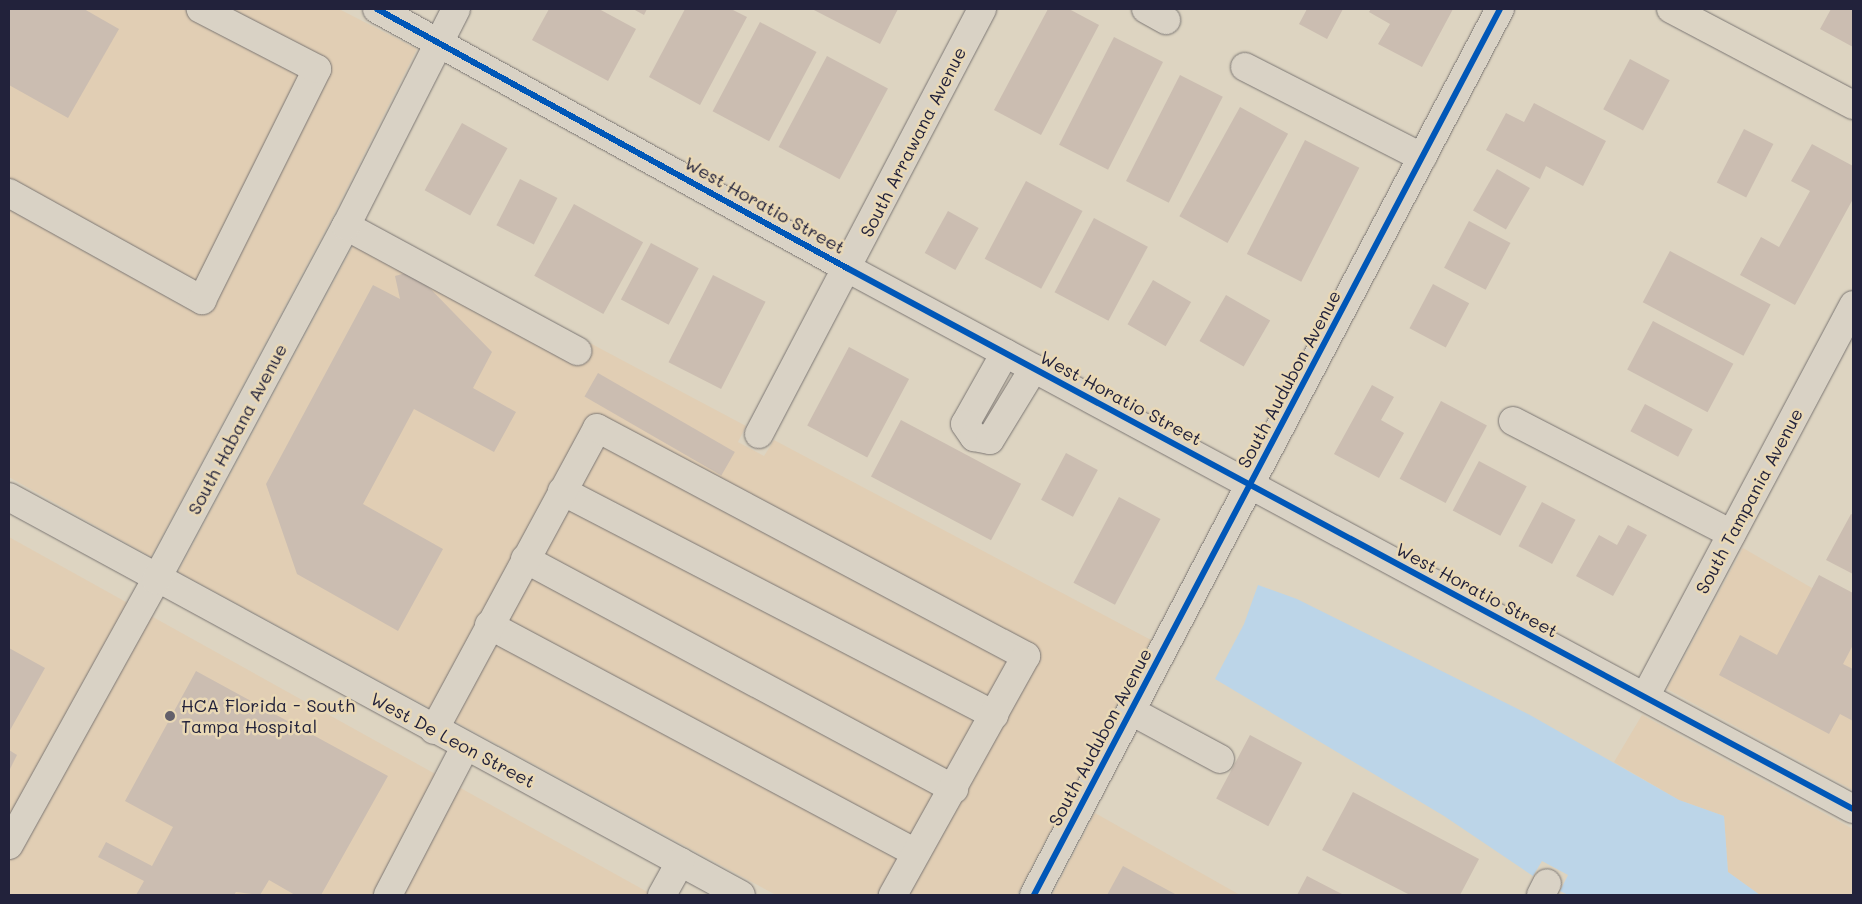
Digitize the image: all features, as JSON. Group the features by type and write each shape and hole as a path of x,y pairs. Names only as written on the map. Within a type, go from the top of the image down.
{"main road":[{"path":"1671,9 1853,105"}],"street":[{"path":"9,193 202,300 317,69 200,9"},
{"name":"West Horatio Street","path":"376,9 438,41 847,268 1853,809"},
{"name":"South Habana Avenue","path":"9,845 156,580 346,226 438,41 456,9"},
{"name":"South Arrawana Avenue","path":"759,434 982,9"},
{"name":"South Audubon Avenue","path":"1034,895 1500,9"},
{"path":"1245,67 1422,157"},
{"path":"346,226 577,350"},
{"name":"South Tampania Avenue","path":"1645,697 1853,306"},
{"path":"1005,353 965,424 974,437 990,440 1034,368"},
{"path":"1513,421 1732,534"},
{"path":"434,730 597,428 1026,656 954,788 915,852 893,895"},
{"path":"562,491 994,715"},
{"name":"West De Leon Street","path":"9,497 156,580 741,895"},
{"path":"525,559 954,788"},
{"path":"489,625 915,852"},
{"path":"1131,711 1220,759"},
{"path":"388,895 465,747"},
{"path":"662,895 680,862"}],"shaded area":[{"path":"9,9 339,9 417,49 332,218 151,557 9,477"},
{"path":"361,231 430,258 746,426 738,442 764,456 774,440 1151,640 1017,895 776,895 178,572"},
{"name":"HCA Florida - South Tampa Hospital","path":"9,537 653,895 9,895"},
{"path":"1743,548 1853,612 1853,790 1667,689"},
{"path":"1642,715 1853,829 1853,895 1760,895 1728,872 1724,816 1679,800 1614,762"},
{"path":"1095,813 1240,895 1052,895"}],"water":[{"path":"1258,585 1297,599 1530,715 1679,800 1724,816 1728,872 1760,895 1568,895 1560,891 1568,875 1542,861 1533,876 1444,816 1215,679 1244,624"}],"building":[{"path":"9,9 84,9 119,29 68,118 9,85"},
{"path":"549,9 599,9 636,29 608,81 532,40"},
{"path":"633,9 647,9 644,15"},
{"path":"685,9 731,9 747,17 700,105 649,77"},
{"path":"812,9 898,9 880,44"},
{"path":"1048,9 1069,9 1099,25 1041,135 994,110"},
{"path":"1307,9 1343,9 1327,39 1299,24"},
{"path":"1371,9 1453,9 1422,67 1378,44 1390,24 1369,12"},
{"path":"1831,9 1853,9 1853,47 1820,29"},
{"path":"760,22 817,52 769,141 713,111"},
{"path":"1114,37 1163,62 1108,170 1059,145"},
{"path":"827,56 888,88 840,179 779,147"},
{"path":"1630,59 1670,80 1643,130 1603,109"},
{"path":"1180,75 1223,97 1169,203 1126,181"},
{"path":"1534,103 1606,141 1583,186 1546,166 1540,179 1486,150 1506,113 1524,122"},
{"path":"1240,107 1288,134 1228,243 1179,216"},
{"path":"462,123 507,148 470,216 425,190"},
{"path":"1744,129 1773,144 1746,197 1717,182"},
{"path":"1305,140 1359,168 1301,282 1247,254"},
{"path":"1812,144 1853,166 1853,199 1795,305 1740,275 1761,237 1779,247 1810,191 1791,181"},
{"path":"1497,169 1530,188 1506,230 1473,211"},
{"path":"520,179 557,198 534,244 496,225"},
{"path":"1026,181 1083,211 1041,289 985,259"},
{"path":"574,204 643,242 603,314 534,276"},
{"path":"948,211 979,228 955,270 925,253"},
{"path":"1094,218 1148,247 1108,321 1055,292"},
{"path":"1469,221 1510,243 1486,290 1444,268"},
{"path":"651,243 699,268 669,325 621,300"},
{"path":"1670,251 1771,305 1743,356 1643,302"},
{"path":"413,271 492,352 473,388 516,412 494,452 414,409 363,504 443,549 398,631 297,574 266,484 373,285 400,299 395,276"},
{"path":"713,275 766,302 721,389 669,362"},
{"path":"1153,280 1191,302 1166,346 1128,324"},
{"path":"1433,284 1469,303 1446,347 1410,328"},
{"path":"1226,295 1270,320 1244,366 1200,341"},
{"path":"1653,321 1733,364 1708,412 1627,370"},
{"path":"849,347 909,379 867,458 807,426"},
{"path":"598,373 735,452 721,475 584,396"},
{"path":"1372,385 1394,397 1381,420 1404,433 1379,478 1334,454"},
{"path":"1441,401 1487,425 1446,503 1400,479"},
{"path":"1645,404 1693,429 1678,457 1630,431"},
{"path":"901,420 1021,484 991,540 871,477"},
{"path":"1066,453 1098,470 1073,517 1041,500"},
{"path":"1479,461 1527,486 1500,536 1453,510"},
{"path":"1119,497 1160,519 1115,605 1073,583"},
{"path":"1542,502 1576,520 1552,564 1519,546"},
{"path":"1851,514 1853,515 1853,574 1826,560"},
{"path":"1628,525 1647,535 1613,596 1576,576 1599,535 1617,545"},
{"path":"1819,575 1853,593 1853,645 1843,664 1853,669 1853,721 1840,714 1829,734 1719,675 1740,635 1777,655"},
{"path":"9,648 45,668 9,732"},
{"path":"196,671 388,776 321,895 295,895 269,880 260,895 236,892 234,895 136,895 144,881 98,857 106,842 152,866 173,827 125,801"},
{"path":"1250,735 1302,763 1268,826 1216,799"},
{"path":"9,750 17,755 9,771"},
{"path":"1353,792 1479,859 1460,895 1410,895 1322,850"},
{"path":"1123,866 1177,895 1107,895"},
{"path":"1307,876 1336,891 1344,895 1297,895"}],"cycle path":[{"path":"377,9 847,268 1853,809"},
{"path":"1034,895 1500,9"}],"place":[{"name":"HCA Florida - South Tampa Hospital","path":"170,716"}]}
